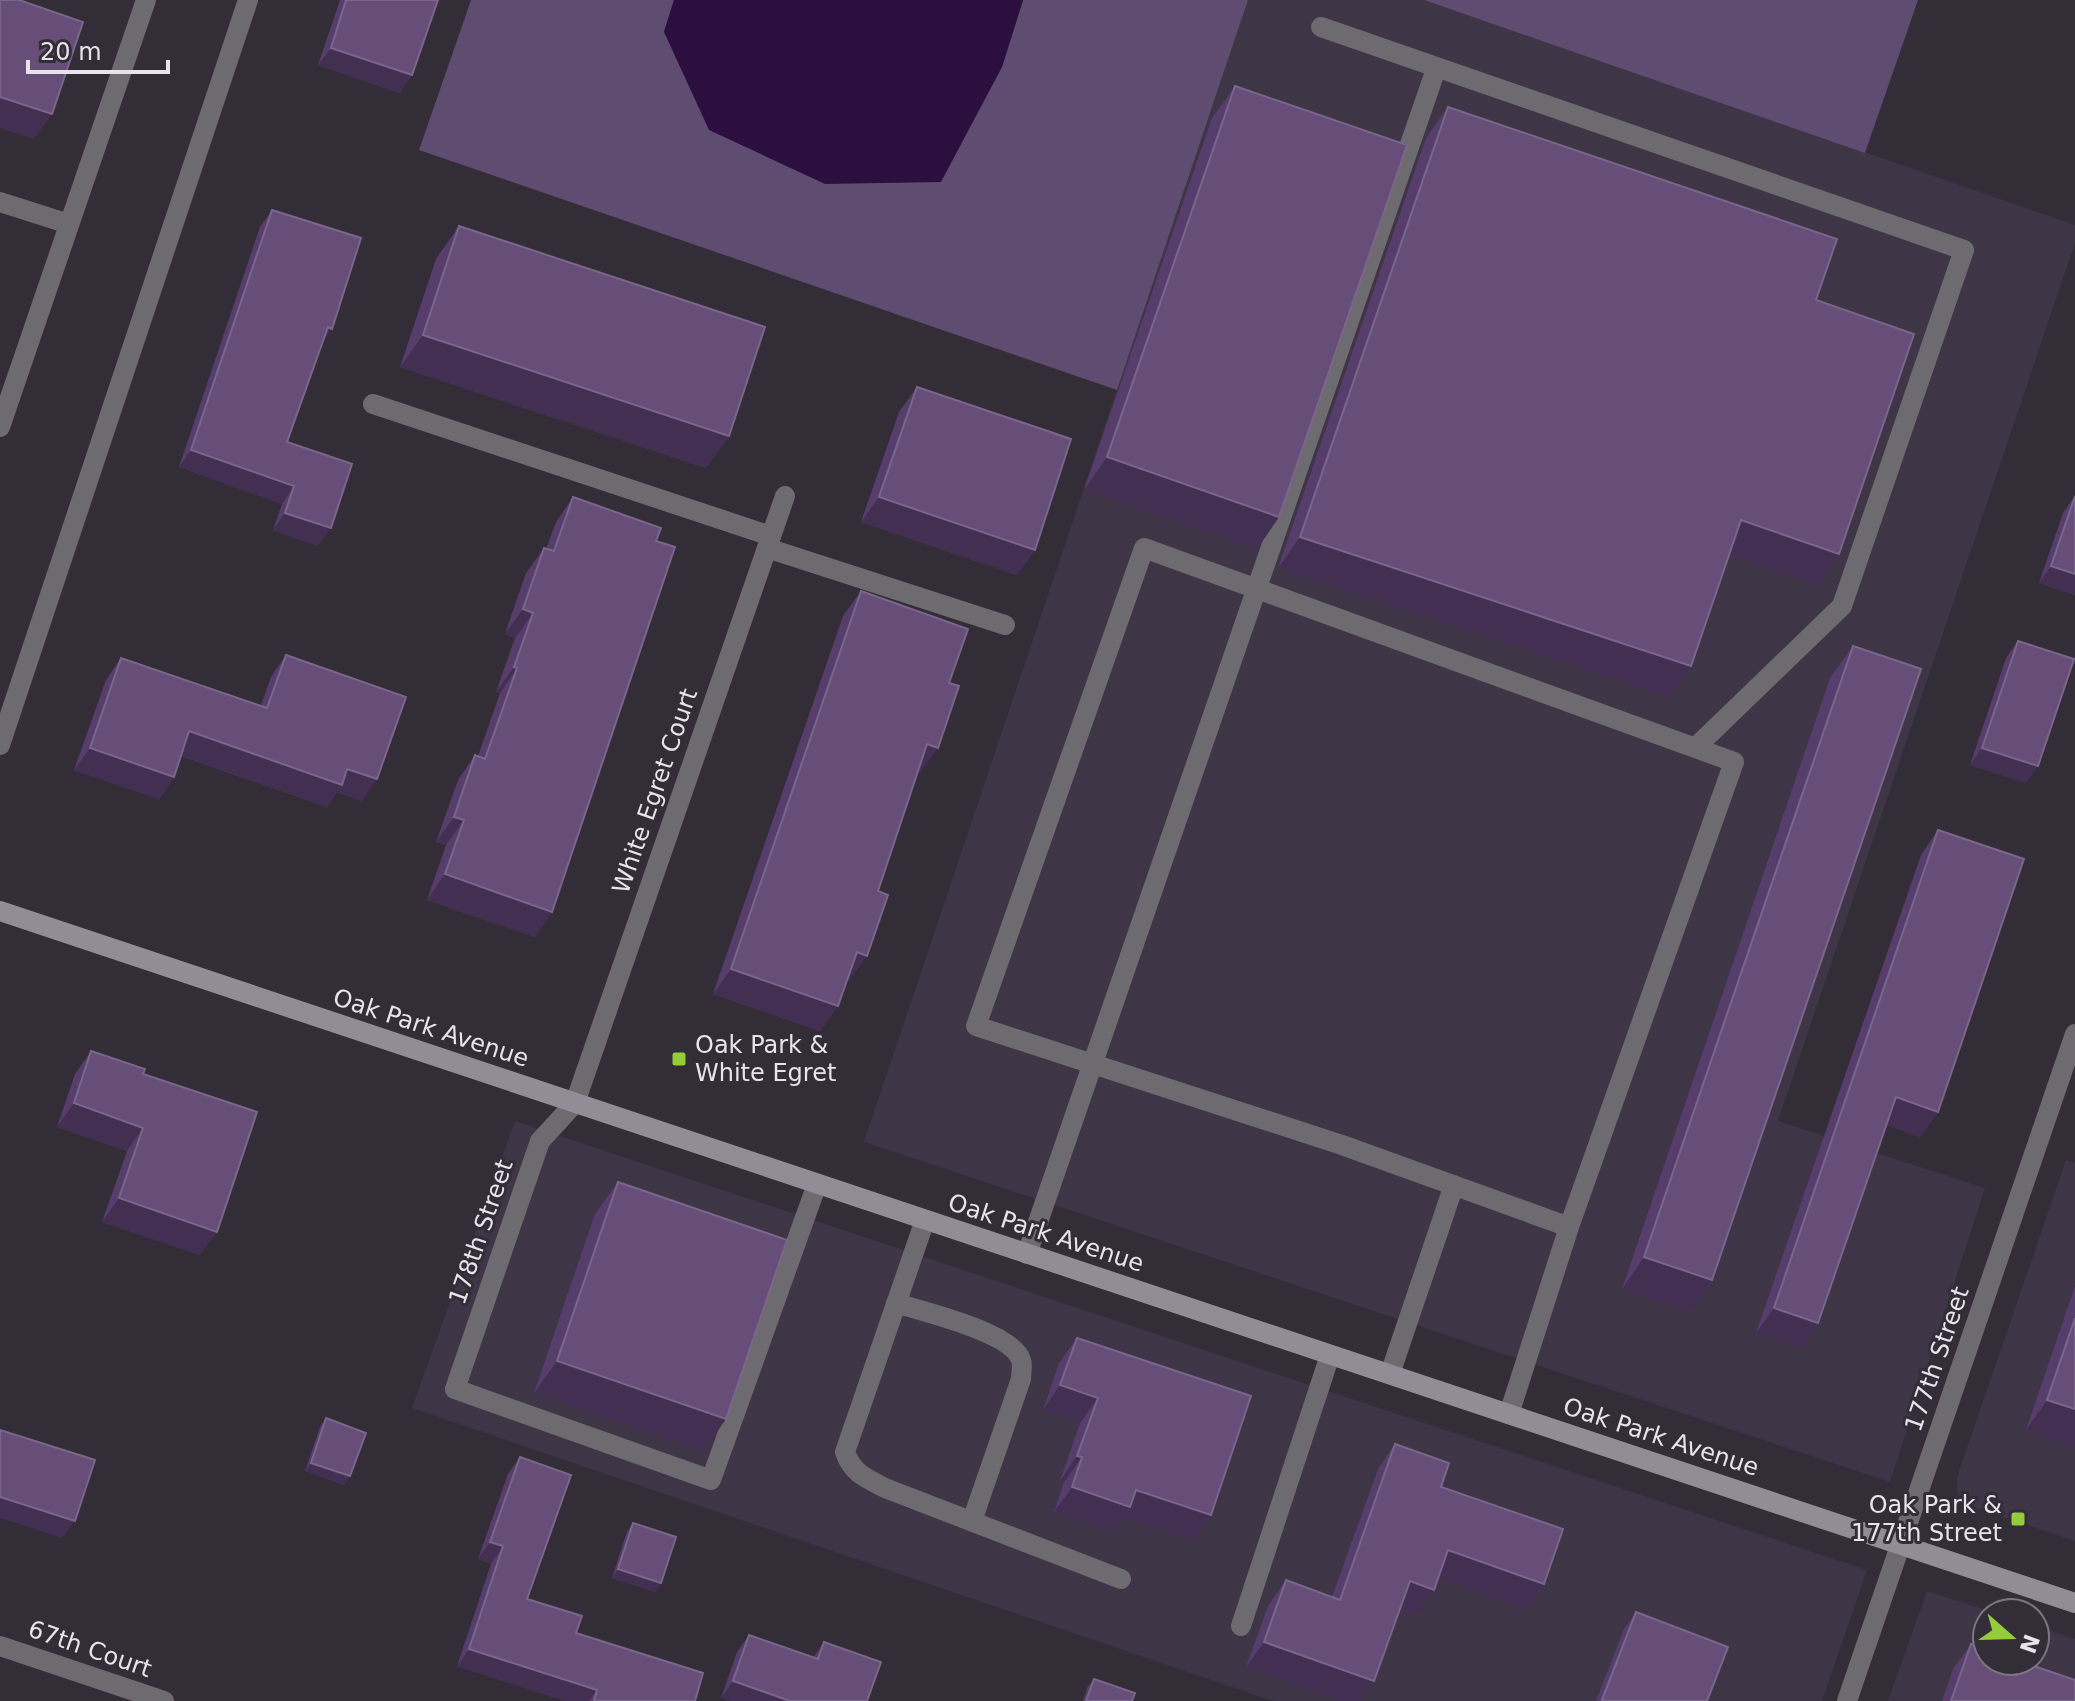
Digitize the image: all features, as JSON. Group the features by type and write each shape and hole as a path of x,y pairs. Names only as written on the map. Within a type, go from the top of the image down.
{"street":[{"path":"0,427 146,0"},
{"path":"0,745 248,0"},
{"path":"1321,27 1964,250 1842,606 1695,748"},
{"path":"1027,1254 1254,588 1436,69"},
{"path":"0,202 69,224"},
{"path":"373,404 1005,625"},
{"name":"White Egret Court","path":"575,1103 785,496"},
{"path":"1509,1414 1569,1227 1734,762 1144,548 976,1026 1454,1185 1569,1227"},
{"name":"Oak Park Avenue","path":"0,911 2075,1603"},
{"name":"177th Street","path":"1847,1701 2075,1034"},
{"name":"178th Street","path":"575,1103 540,1141 455,1389 711,1480 817,1184"},
{"path":"1390,1374 1454,1185"},
{"path":"925,1220 845,1452 849,1464 858,1474 885,1488 1121,1579"},
{"path":"896,1303 993,1335 1011,1346 1021,1360 1021,1379 972,1521"},
{"path":"1241,1626 1330,1355"},
{"name":"67th Court","path":"0,1646 164,1701"}],"shaded area":[{"path":"471,0 674,0 664,32 1002,67 1023,0 1248,0 1117,390 419,150"},
{"path":"674,0 1023,0 1002,67 941,182 825,184 709,130 664,32"},
{"path":"1248,0 1424,0 2075,225 2075,243 1778,1121 1985,1188 1890,1482 864,1142"},
{"path":"1424,0 1918,0 1865,153"},
{"path":"515,1121 1867,1570 1822,1701 1273,1701 412,1408"},
{"path":"2066,1160 2075,1163 2075,1541 1974,1507 1958,1495 1957,1477"},
{"path":"1927,1591 1971,1605 1971,1677 2051,1677 2051,1631 2075,1639 2075,1701 1888,1701"}],"building":[{"path":"0,0 19,0 83,22 52,114 0,97"},
{"path":"346,0 438,0 412,75 331,48"},
{"path":"1235,86 1407,145 1279,517 1107,457"},
{"path":"1448,107 1837,239 1816,300 1914,334 1839,554 1741,520 1691,666 1300,537"},
{"path":"272,210 361,238 332,329 328,327 287,442 352,464 331,528 285,513 294,486 191,450"},
{"path":"459,226 765,327 729,436 423,335"},
{"path":"917,387 1071,439 1035,550 879,497"},
{"path":"2075,496 2075,574 2051,566"},
{"path":"573,497 661,528 656,541 675,547 552,912 445,874 464,820 454,817 475,755 485,759 517,668 514,667 533,613 523,609 544,548 554,551"},
{"path":"861,591 968,629 949,683 959,686 938,748 927,744 878,891 888,895 867,956 857,952 838,1006 731,969"},
{"path":"2018,641 2074,659 2038,766 1982,748"},
{"path":"1853,646 1921,669 1712,1280 1644,1257"},
{"path":"286,655 406,697 377,779 347,769 342,785 189,731 174,777 90,748 121,658 267,708"},
{"path":"1938,830 2024,859 1938,1112 1896,1097 1818,1323 1774,1308"},
{"path":"91,1051 145,1069 143,1074 257,1112 217,1232 119,1198 143,1128 74,1103"},
{"path":"618,1182 787,1240 726,1419 557,1361"},
{"path":"2075,1318 2075,1409 2047,1400"},
{"path":"1077,1338 1251,1396 1211,1515 1136,1490 1130,1507 1072,1487 1082,1457 1077,1456 1098,1398 1060,1385"},
{"path":"326,1418 366,1433 350,1476 311,1463"},
{"path":"0,1430 95,1460 75,1521 0,1497"},
{"path":"1395,1444 1449,1463 1441,1487 1563,1529 1544,1584 1448,1550 1434,1590 1410,1581 1374,1681 1264,1642 1286,1580 1340,1600"},
{"path":"520,1457 571,1475 527,1599 582,1616 576,1633 703,1673 695,1701 594,1701 597,1690 469,1649 503,1546 490,1542"},
{"path":"633,1523 676,1537 661,1583 618,1569"},
{"path":"1636,1612 1728,1647 1707,1701 1602,1700"},
{"path":"749,1635 818,1659 824,1642 881,1662 867,1701 790,1701 733,1681"},
{"path":"1971,1644 1971,1677 2051,1677 2051,1672 2075,1680 2075,1701 1951,1701"},
{"path":"1094,1679 1135,1693 1132,1701 1086,1701"}],"place":[{"name":"Oak Park & White Egret","path":"679,1059"},
{"name":"Oak Park & 177th Street","path":"2018,1519"}]}
